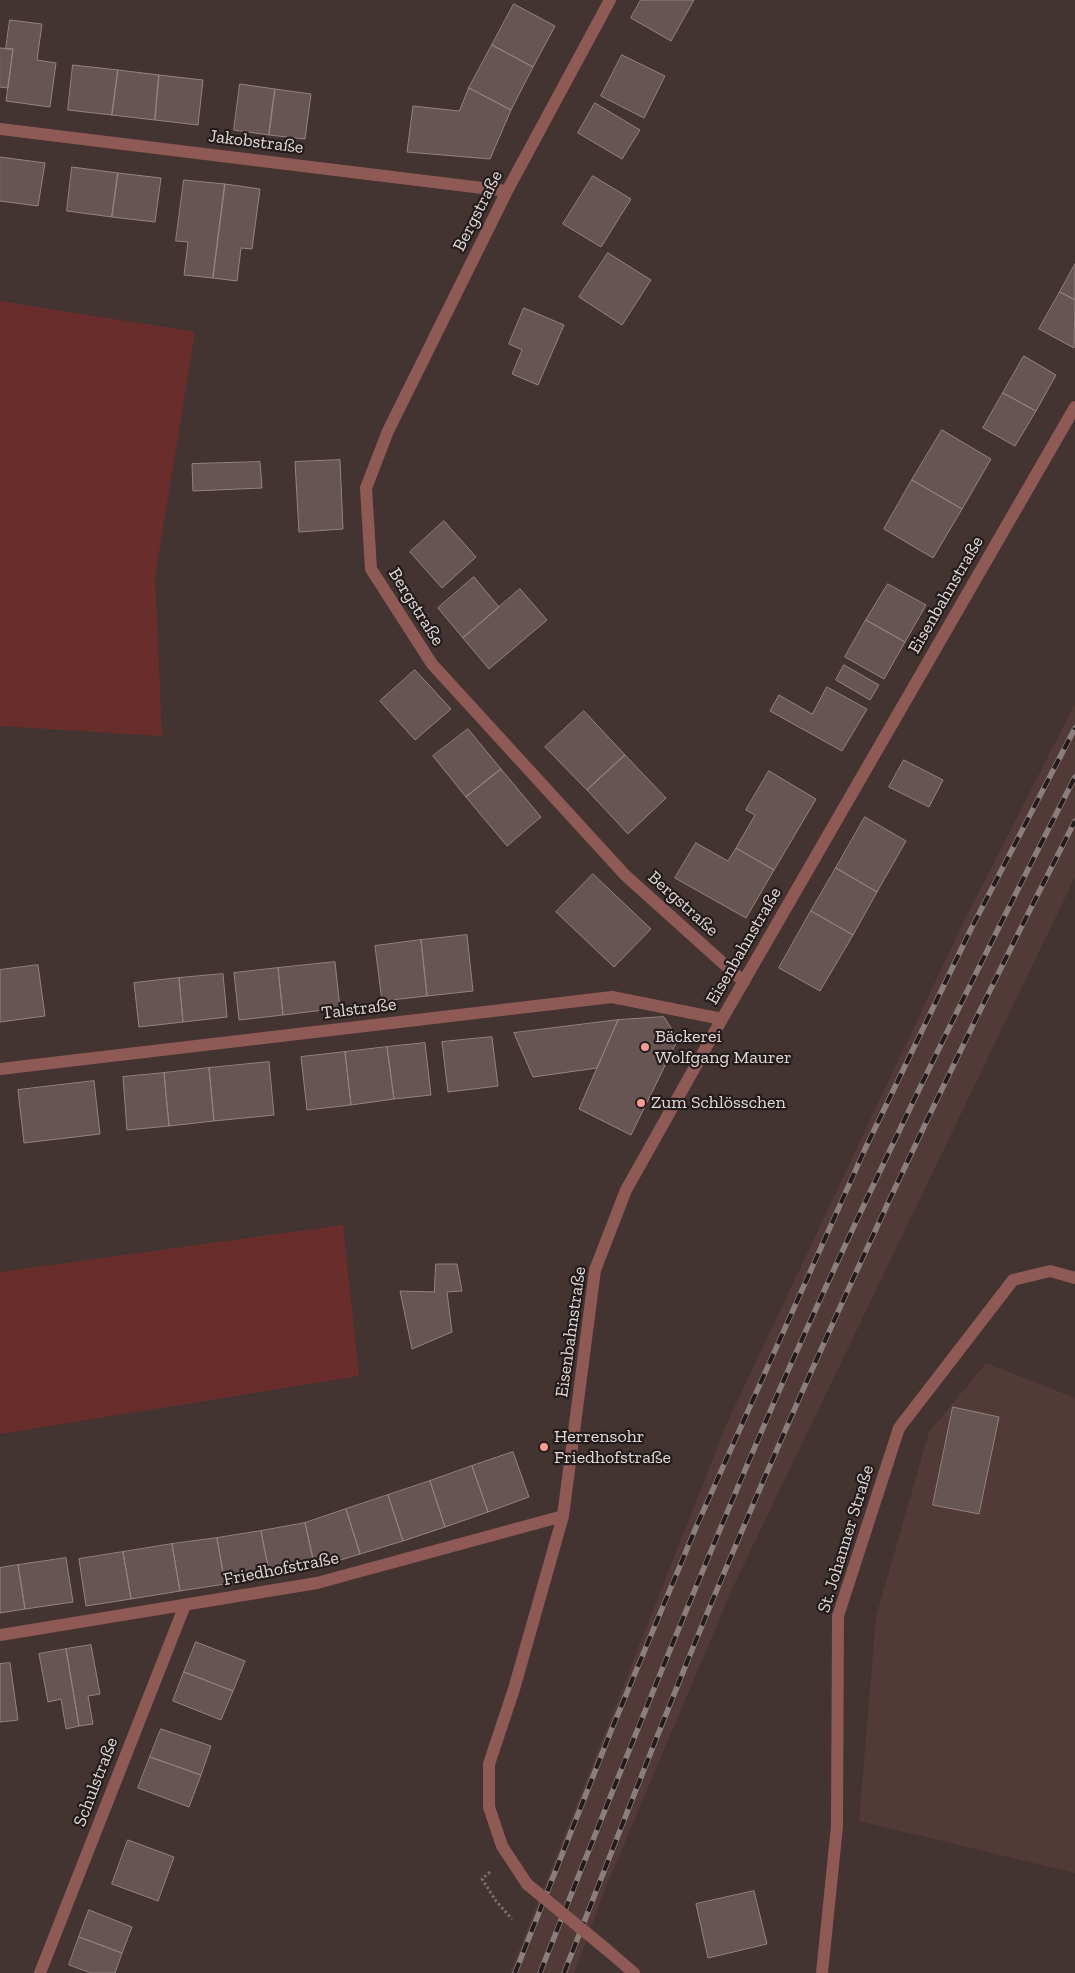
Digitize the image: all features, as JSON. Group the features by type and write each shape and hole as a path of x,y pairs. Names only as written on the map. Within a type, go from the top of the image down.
{"street":[{"name":"Bergstraße","path":"610,0 507,191 388,431 366,488 371,569 432,664 625,875 744,982"},
{"name":"Jakobstraße","path":"0,129 507,191"},
{"name":"Eisenbahnstraße","path":"634,1973 527,1884 502,1846 489,1807 489,1764 514,1689 564,1516 595,1270 626,1190 722,1019 1075,407"},
{"name":"Talstraße","path":"0,1069 612,997 722,1019"},
{"name":"St. Johanner Straße","path":"822,1973 837,1826 838,1616 899,1428 1013,1280 1050,1271 1075,1278"},
{"name":"Friedhofstraße","path":"0,1635 316,1583 564,1516"},
{"name":"Schulstraße","path":"40,1973 185,1605"}],"path":[{"path":"509,1857 482,1879 496,1901 512,1919"}],"shaded area":[{"path":"0,301 195,332 155,576 162,736 0,726"},
{"path":"1075,704 1075,877 733,1587 606,1887 574,1973 510,1973 727,1423 964,921"},
{"path":"343,1225 359,1376 0,1434 0,1272"},
{"path":"986,1363 1075,1398 1075,1873 859,1821 876,1617 929,1432"}],"building":[{"path":"641,0 694,0 671,41 631,18"},
{"path":"514,4 555,26 533,67 492,45"},
{"path":"10,20 42,24 37,60 56,63 50,107 6,101 13,49 6,49"},
{"path":"492,45 533,67 511,110 469,88"},
{"path":"0,48 13,49 8,88 0,87"},
{"path":"622,55 665,76 644,118 601,96"},
{"path":"73,65 118,70 112,115 68,110"},
{"path":"118,70 159,75 155,120 112,115"},
{"path":"159,75 203,80 198,125 155,120"},
{"path":"240,84 275,89 269,135 234,130"},
{"path":"469,88 511,110 490,159 407,152 413,106 459,111"},
{"path":"275,89 311,94 305,139 269,135"},
{"path":"595,103 640,130 622,159 578,133"},
{"path":"0,157 45,163 38,206 0,201"},
{"path":"72,167 118,173 112,217 67,211"},
{"path":"118,173 161,178 155,222 112,217"},
{"path":"593,176 631,199 601,247 563,224"},
{"path":"184,180 225,184 213,278 184,275 188,242 176,241"},
{"path":"225,184 260,189 252,249 241,248 237,281 213,278"},
{"path":"608,253 651,280 622,325 579,297"},
{"path":"1075,264 1075,300 1060,292"},
{"path":"1060,292 1075,300 1074,348 1039,329"},
{"path":"524,308 564,325 538,385 512,374 522,350 509,344"},
{"path":"1024,356 1056,375 1036,411 1003,393"},
{"path":"1003,393 1036,411 1015,446 983,428"},
{"path":"942,430 991,459 962,509 912,480"},
{"path":"340,460 343,529 299,532 295,462"},
{"path":"260,462 262,488 193,491 192,464"},
{"path":"912,480 962,509 933,558 884,529"},
{"path":"444,521 476,557 442,588 410,552"},
{"path":"474,577 499,607 463,638 438,608"},
{"path":"888,584 926,605 905,642 866,620"},
{"path":"520,589 547,620 489,669 463,638"},
{"path":"866,620 905,642 884,679 845,657"},
{"path":"844,665 879,685 870,700 836,680"},
{"path":"415,670 451,709 415,740 380,701"},
{"path":"827,687 867,709 842,751 770,711 779,695 812,714"},
{"path":"584,711 625,755 587,790 545,747"},
{"path":"468,729 501,769 466,797 433,756"},
{"path":"625,755 666,798 628,834 587,790"},
{"path":"904,760 943,780 929,807 889,787"},
{"path":"501,769 541,817 507,846 466,797"},
{"path":"769,771 816,799 774,870 736,848 755,815 746,810"},
{"path":"865,817 906,841 877,892 836,868"},
{"path":"696,843 728,861 736,848 774,870 746,918 675,878"},
{"path":"836,868 877,892 853,935 811,911"},
{"path":"593,874 651,929 614,967 556,912"},
{"path":"811,911 853,935 820,991 779,968"},
{"path":"467,935 473,991 427,996 421,940"},
{"path":"421,940 427,996 382,1001 375,946"},
{"path":"335,962 340,1008 283,1015 278,968"},
{"path":"38,965 45,1016 0,1022 0,970"},
{"path":"278,968 283,1015 239,1020 234,973"},
{"path":"223,974 227,1017 183,1022 179,978"},
{"path":"179,978 183,1022 139,1027 134,983"},
{"path":"664,1017 678,1039 631,1135 579,1109 618,1020"},
{"path":"618,1020 597,1068 533,1077 514,1033"},
{"path":"492,1037 498,1086 448,1092 442,1042"},
{"path":"425,1043 431,1095 394,1099 387,1047"},
{"path":"387,1047 394,1099 351,1105 345,1052"},
{"path":"345,1052 351,1105 307,1110 301,1057"},
{"path":"269,1062 274,1115 214,1121 209,1068"},
{"path":"209,1068 214,1121 169,1126 164,1073"},
{"path":"164,1073 169,1126 127,1130 123,1077"},
{"path":"94,1081 100,1134 24,1143 18,1090"},
{"path":"436,1264 457,1264 462,1291 447,1292 452,1332 412,1349 400,1291 434,1292"},
{"path":"953,1407 999,1417 979,1514 933,1505"},
{"path":"513,1452 529,1497 488,1512 472,1466"},
{"path":"472,1466 488,1512 445,1527 430,1481"},
{"path":"430,1481 445,1527 403,1541 388,1495"},
{"path":"388,1495 403,1541 360,1554 346,1509"},
{"path":"346,1509 360,1554 315,1568 305,1523"},
{"path":"305,1523 315,1568 270,1577 261,1531"},
{"path":"261,1531 270,1577 225,1584 217,1538"},
{"path":"217,1538 225,1584 180,1591 172,1544"},
{"path":"172,1544 180,1591 131,1599 123,1552"},
{"path":"123,1552 131,1599 86,1606 79,1559"},
{"path":"66,1558 73,1602 25,1609 18,1565"},
{"path":"18,1565 25,1609 0,1613 0,1568"},
{"path":"196,1642 245,1661 233,1691 184,1672"},
{"path":"91,1645 100,1694 88,1696 93,1724 79,1726 66,1649"},
{"path":"66,1649 79,1726 66,1729 61,1699 48,1702 39,1654"},
{"path":"10,1663 18,1720 0,1722 0,1664"},
{"path":"184,1672 233,1691 221,1720 173,1701"},
{"path":"161,1729 211,1746 201,1775 150,1757"},
{"path":"150,1757 201,1775 189,1807 138,1788"},
{"path":"128,1840 174,1857 158,1901 112,1884"},
{"path":"754,1891 767,1944 708,1958 696,1904"},
{"path":"89,1910 132,1927 122,1953 79,1937"},
{"path":"79,1937 122,1953 115,1973 91,1973 69,1965"}],"railway":[{"path":"515,1973 613,1726 697,1525 865,1149 971,929 1075,728"},
{"path":"540,1973 626,1757 744,1471 810,1321 920,1086 1075,777"},
{"path":"564,1973 703,1623 806,1383 892,1194 982,1006 1075,821"}],"place":[{"name":"Bäckerei Wolfgang Maurer","path":"645,1047"},
{"name":"Zum Schlösschen","path":"641,1103"},
{"name":"Herrensohr Friedhofstraße","path":"544,1447"}]}
